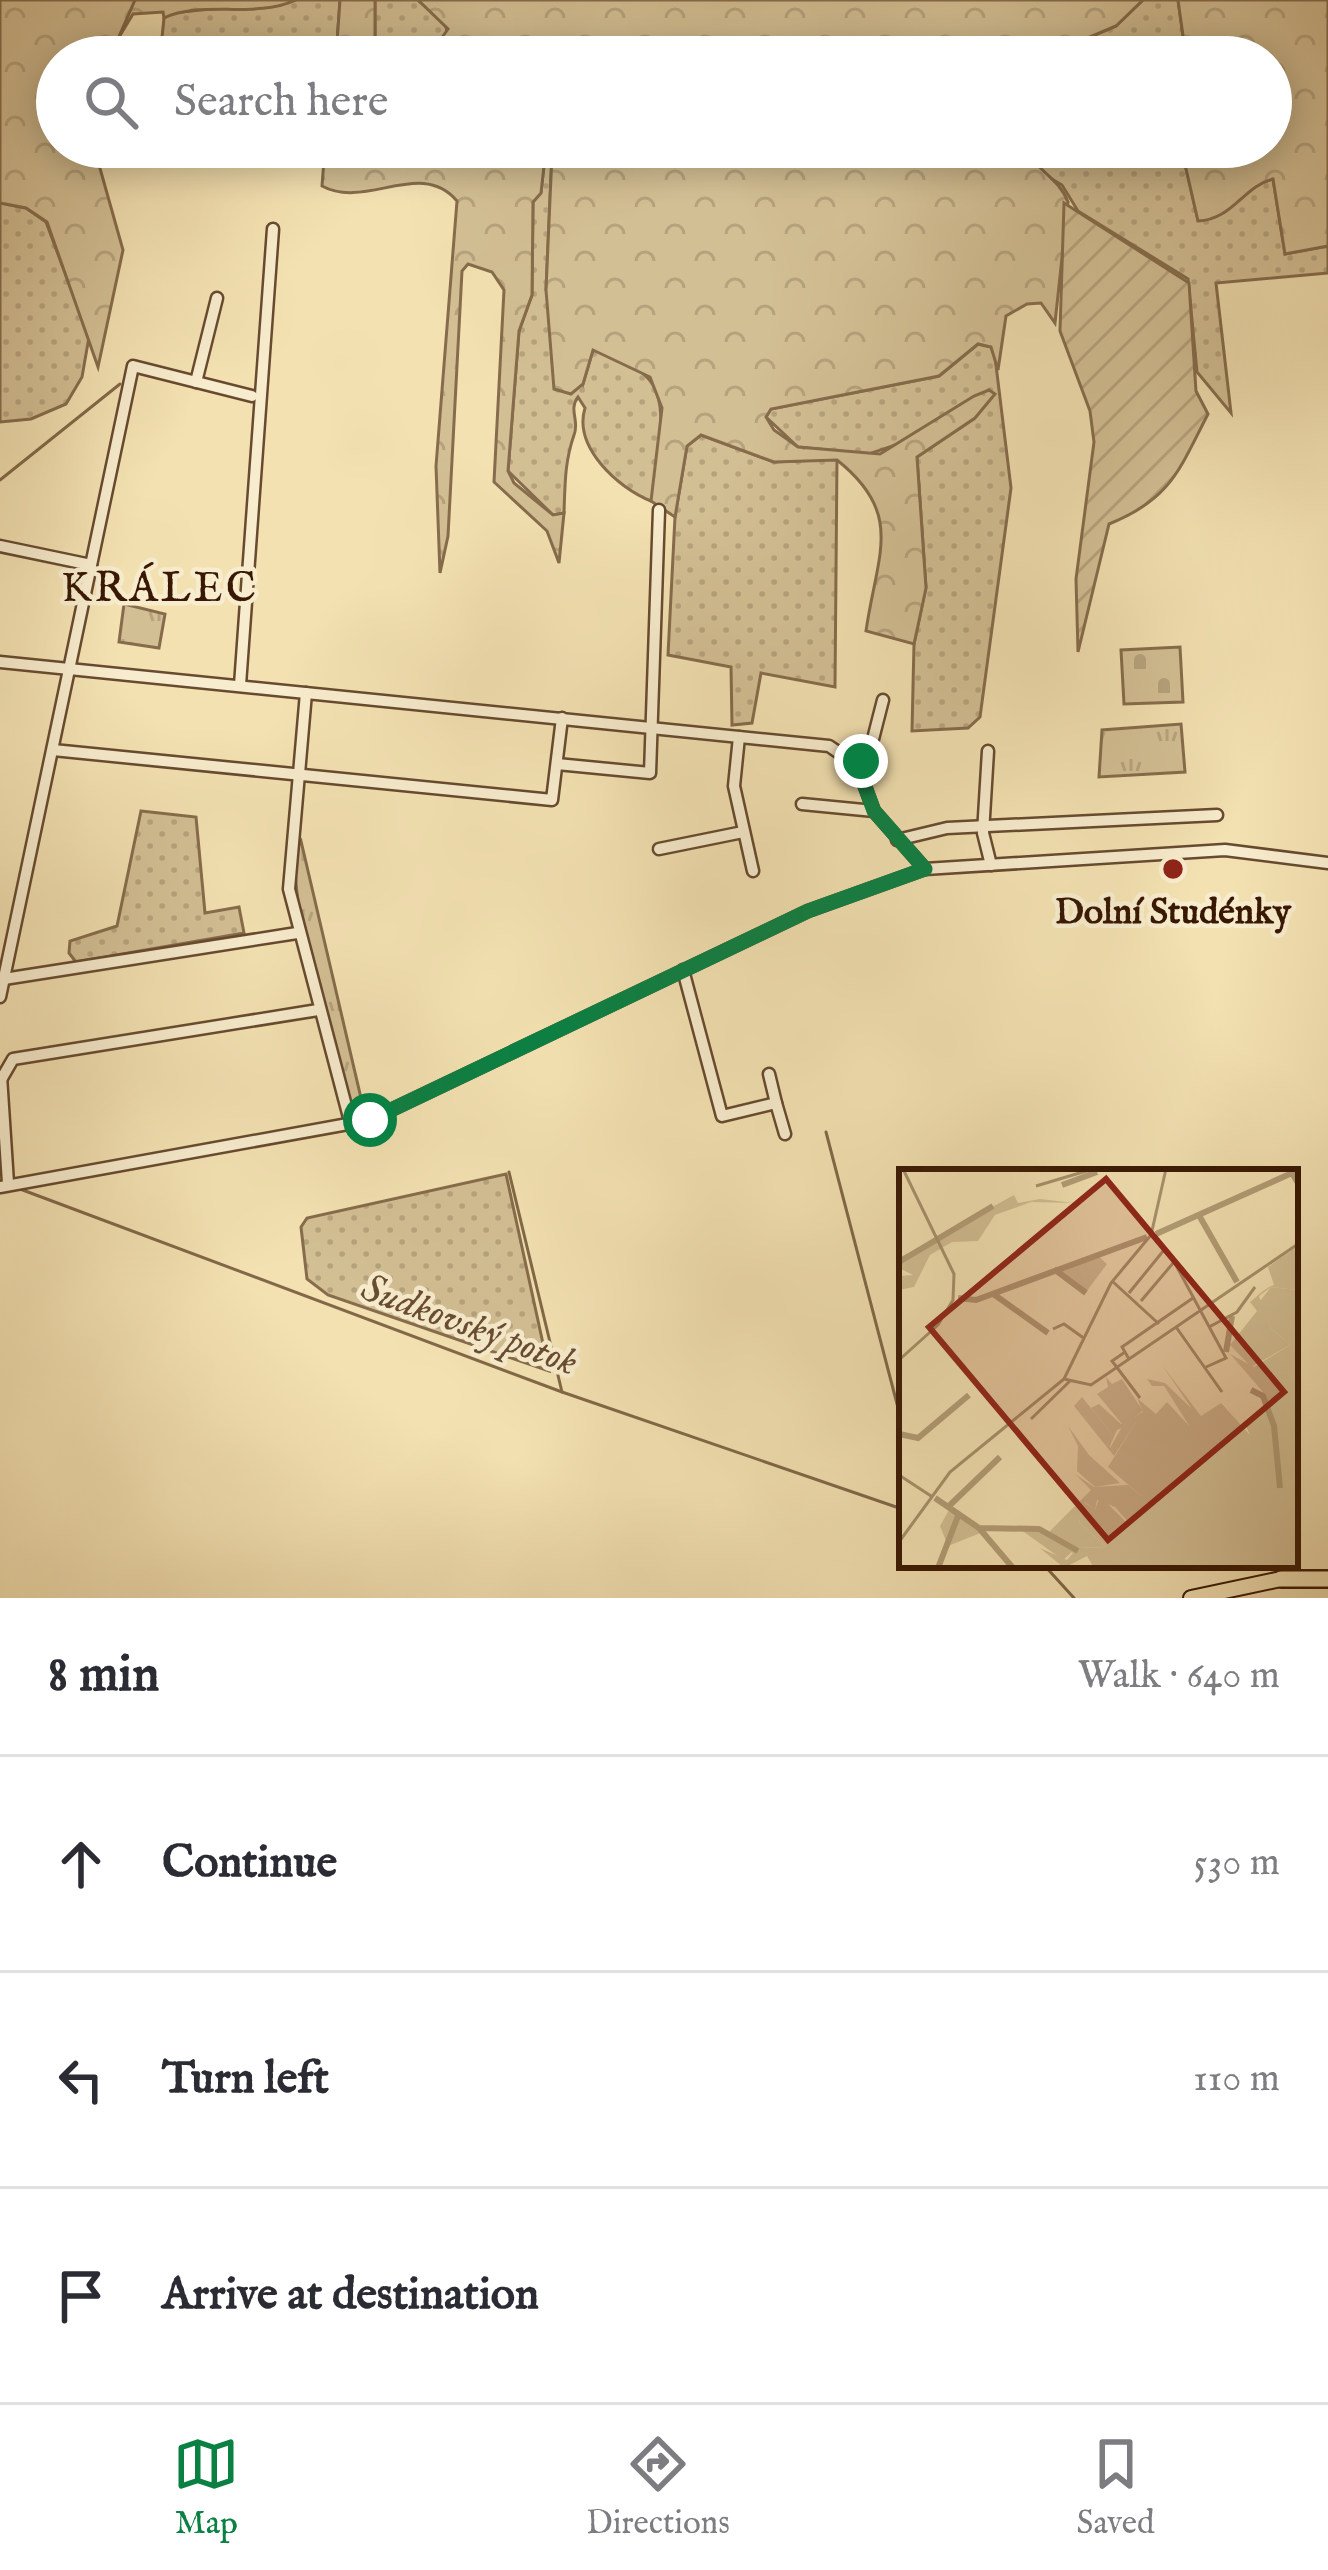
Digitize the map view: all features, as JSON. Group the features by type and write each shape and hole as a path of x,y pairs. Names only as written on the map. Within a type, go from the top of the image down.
{"highway":[{"path":"1281,1579 1328,1579"}],"main road":[{"path":"1191,1598 1281,1579"}],"street":[{"path":"240,685 274,229"},
{"path":"196,382 217,298"},
{"path":"0,997 134,366 252,396"},
{"path":"557,764 650,773 659,509"},
{"path":"0,546 92,566"},
{"path":"0,662 653,724 829,746 857,765 874,811 925,869"},
{"path":"306,693 289,890 351,1125"},
{"path":"857,765 872,743 883,700"},
{"path":"53,750 552,800 562,718"},
{"path":"739,737 734,786 753,872"},
{"path":"988,752 984,826 991,865"},
{"path":"802,804 874,811"},
{"path":"897,840 984,826 1217,815"},
{"path":"659,849 743,832"},
{"path":"318,1010 13,1059 1,1072 4,1185 351,1125 808,911 925,869 1226,850 1328,863"},
{"path":"4,979 297,933"},
{"path":"683,970 722,1116 776,1103"},
{"path":"769,1074 785,1135"}],"green space":[{"path":"0,0 296,0 264,8 195,10 164,18 163,12 133,14 120,36 36,36 36,168 100,168 123,250 98,367 47,222 26,208 0,203"},
{"path":"340,0 337,36 162,36 164,18 172,13"},
{"path":"340,0 375,0 375,36 337,36"},
{"path":"375,0 418,0 445,23 448,36 375,36"},
{"path":"418,0 1143,0 1116,26 1092,36 443,36 448,29"},
{"path":"1143,0 1178,0 1183,36 1092,36 1116,26"},
{"path":"1178,0 1328,0 1328,246 1285,254 1273,179 1220,215 1198,221 1186,168 1292,168 1292,36 1183,36"},
{"path":"323,168 544,168 541,193 533,202 532,295 519,331 508,471 514,483 553,515 564,513 559,563 547,531 494,482 504,290 492,272 468,264 462,271 448,536 440,573 436,466 457,201 427,184 357,192 322,186"},
{"path":"544,168 551,168 546,290 583,384 593,350 645,375 658,398 661,432 651,501 601,464 586,437 585,408 578,397 564,513 553,515 508,471 519,331 532,295 533,202 541,192"},
{"path":"551,168 1040,168 1068,202 1055,323 1041,303 1027,304 1006,316 998,370 991,347 978,344 939,376 771,409 766,417 774,430 798,447 880,454 974,396 989,390 995,394 975,418 917,457 926,588 914,644 866,631 881,537 872,499 858,480 837,460 774,462 701,435 687,446 675,517 651,501 662,408 650,377 593,350 583,384 571,394 554,389 546,290"},
{"path":"1186,168 1198,220 1222,211 1273,179 1285,254 1328,246 1328,273 1216,283 1231,413 1197,372 1188,279 1078,211 1062,185 1035,169"},
{"path":"0,203 26,208 46,222 89,337 82,377 66,404 31,419 0,422"},
{"path":"1064,203 1189,283 1196,391 1208,414 1171,481 1147,504 1109,524 1078,652 1076,579 1094,442 1090,411 1060,331"},
{"path":"978,344 991,347 995,357 1011,488 980,717 968,728 912,731 914,644 926,587 917,457 975,418 869,454 798,447 766,417 771,409 939,376"},
{"path":"701,435 774,462 837,459 835,687 761,673 752,723 732,725 731,667 668,655 675,517 687,446"},
{"path":"124,604 165,614 159,648 119,642"},
{"path":"1180,647 1183,702 1124,704 1121,650"},
{"path":"1181,724 1185,772 1099,777 1102,730"},
{"path":"141,811 196,817 205,913 239,907 244,933 76,962 69,953 70,941 117,926"},
{"path":"301,841 364,1111 354,1116 303,930 296,861"},
{"path":"506,1174 549,1371 328,1295 307,1279 301,1227 307,1218"}],"waterway":[{"path":"119,36 135,0"},
{"path":"0,480 120,384"},
{"path":"826,1132 899,1412"},
{"path":"509,1172 562,1392"},
{"name":"Sudkovský potok","path":"20,1189 562,1392 899,1508"},
{"name":"Sudkovský potok","path":"1047,1568 1074,1598"}],"place":[{"name":"Dolní Studénky","path":"1173,869"}],"district":[{"name":"KRÁLEC","path":"160,586"}],"route":[{"path":"370,1120 808,911 925,869 874,811 857,765 861,761"}]}
